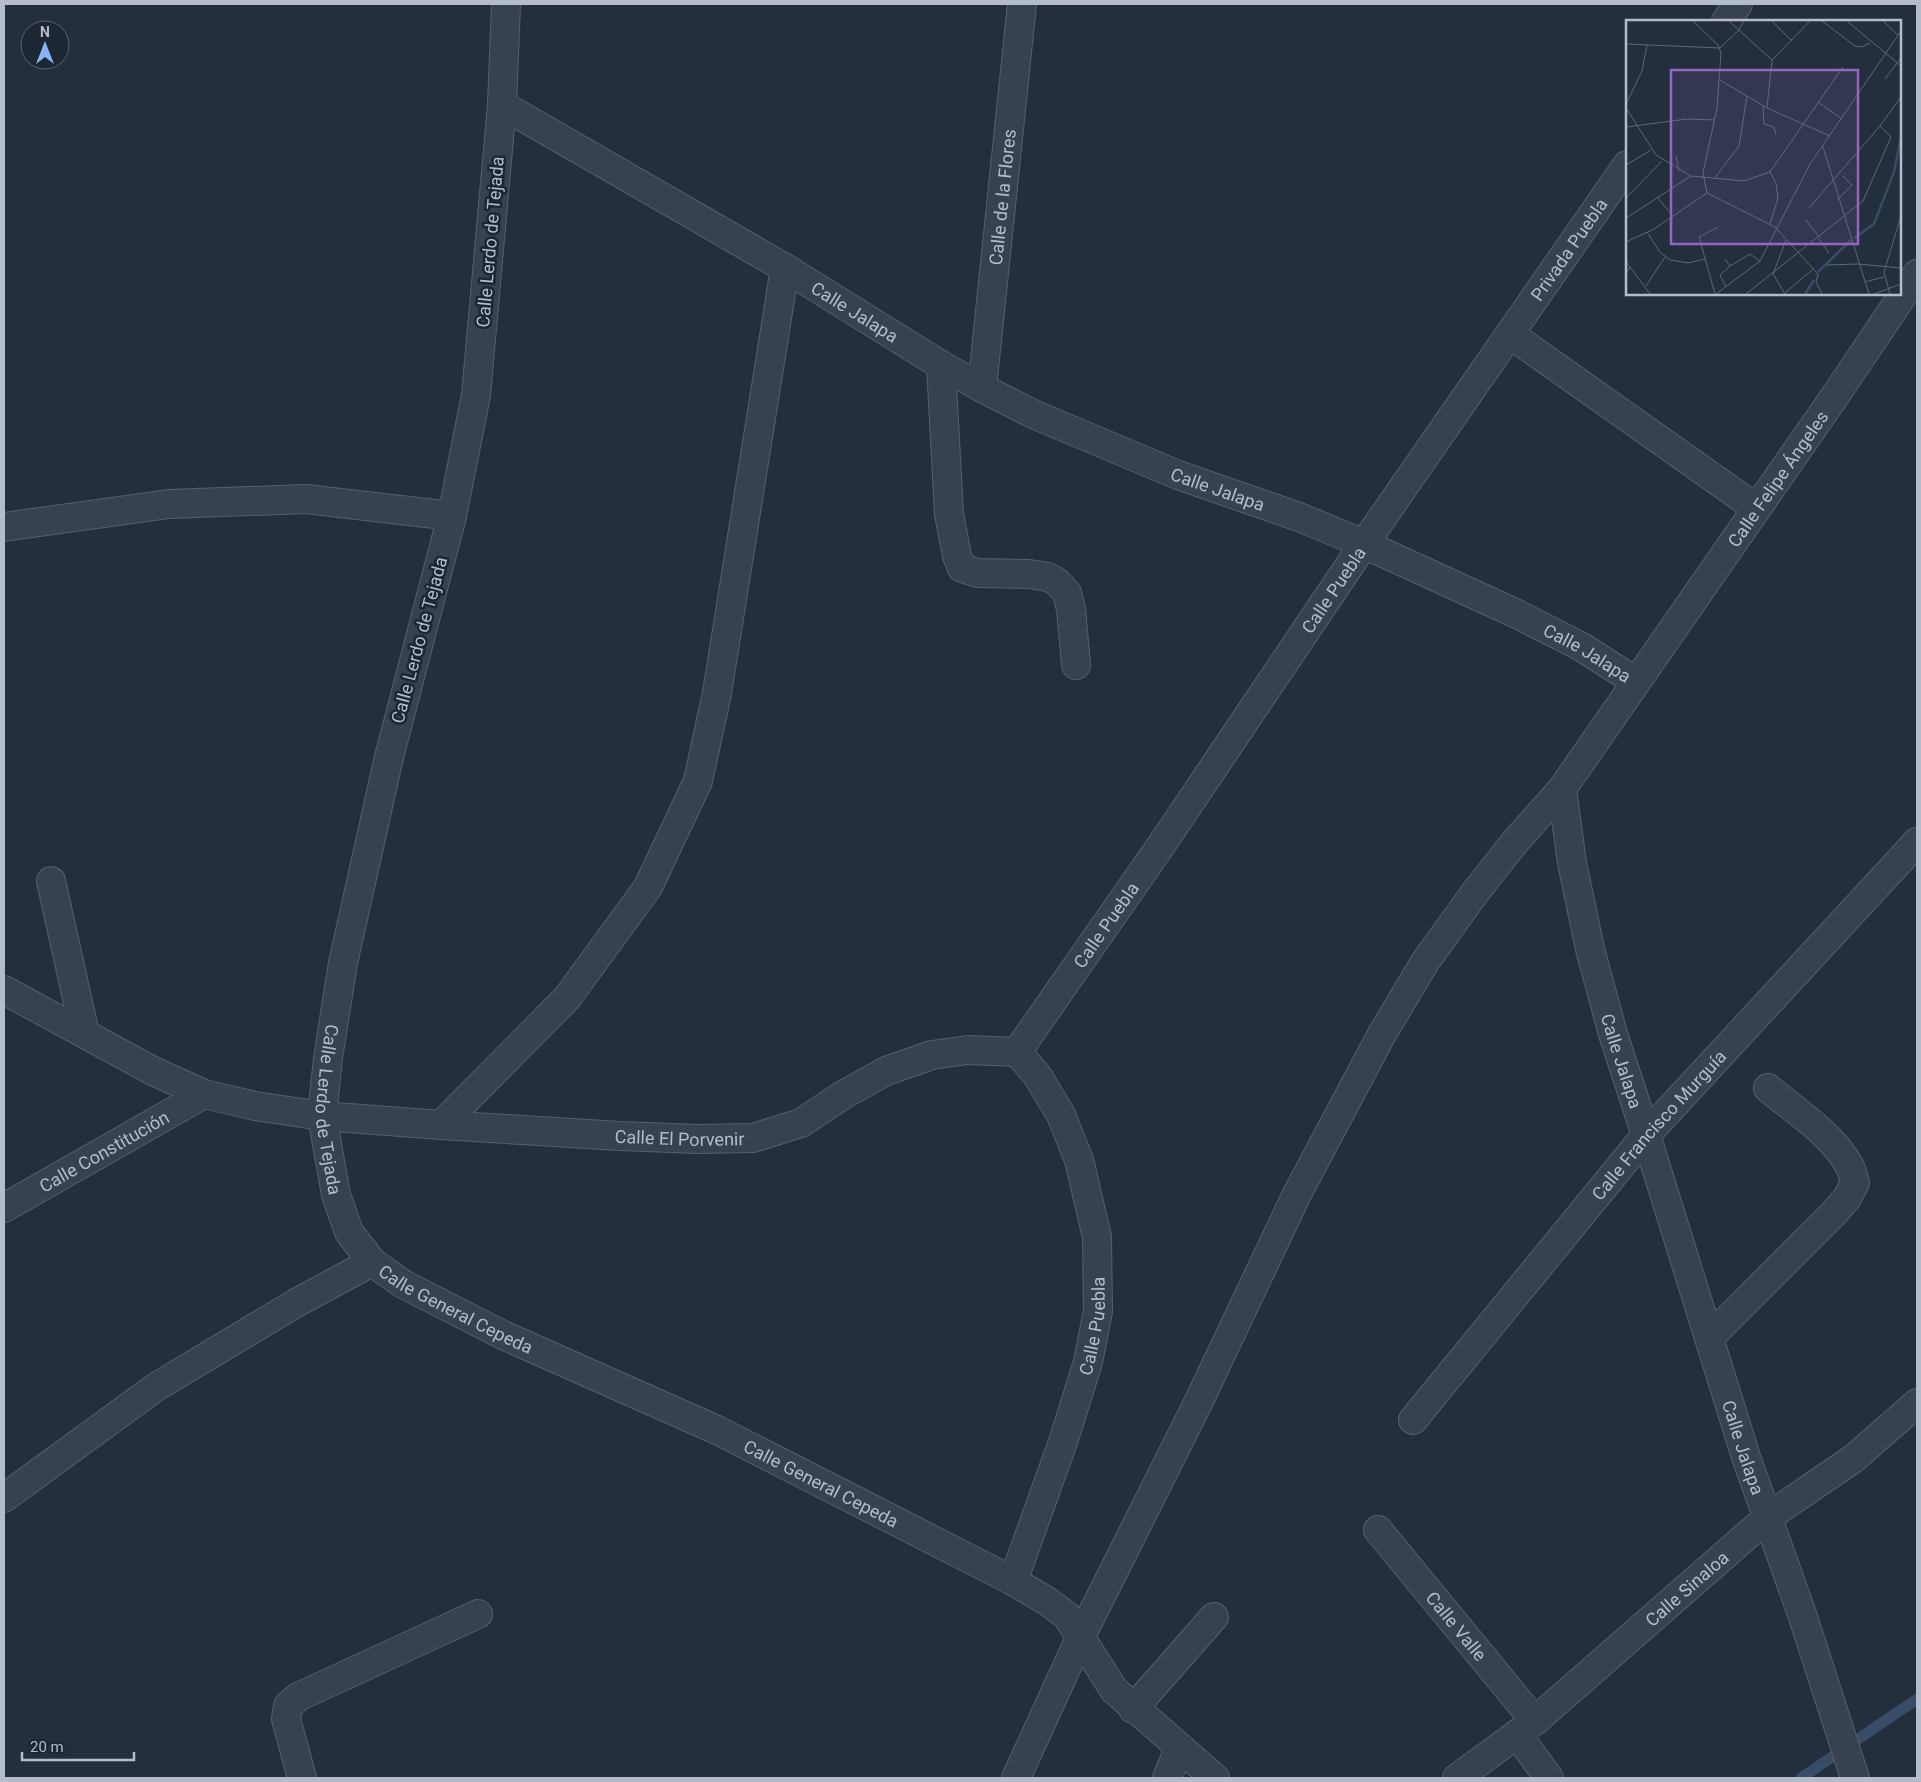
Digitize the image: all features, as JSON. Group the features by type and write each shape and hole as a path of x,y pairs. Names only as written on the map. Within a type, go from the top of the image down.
{"street":[{"name":"Calle Lerdo de Tejada","path":"372,1262 349,1232 336,1195 322,1116 328,1058 343,963 389,757 452,516 476,395 502,104 506,4"},
{"name":"Calle de la Flores","path":"982,388 1022,4"},
{"path":"1727,20 1738,4"},
{"name":"Calle Jalapa","path":"502,104 785,268 940,365 1033,414 1178,475 1299,517 1364,544 1517,614 1580,646 1635,681 1562,789 1572,862 1590,949 1613,1034 1746,1457 1768,1517 1852,1769"},
{"name":"Privada Puebla","path":"1511,335 1626,166"},
{"path":"441,1125 567,998 648,887 698,781 717,693 785,268"},
{"name":"Calle Felipe Ángeles","path":"1635,681 1917,274"},
{"path":"1511,335 1756,508"},
{"name":"Calle Puebla","path":"1013,1580 1063,1442 1088,1362 1098,1311 1097,1236 1079,1160 1061,1115 1037,1074 1017,1052 1162,844 1364,544 1511,335"},
{"path":"940,365 949,514 957,556 962,568 978,573 1029,574 1048,577 1057,582 1067,593 1071,609 1076,665"},
{"path":"4,527 169,504 306,498 452,516"},
{"path":"1016,1778 1081,1636 1198,1403 1296,1194 1382,1034 1425,962 1474,894 1514,843 1562,789"},
{"name":"Calle Francisco Murguía","path":"1413,1420 1646,1135 1917,842"},
{"path":"51,881 85,1034"},
{"name":"Calle El Porvenir","path":"4,990 153,1071 204,1094 255,1106 322,1116 441,1125 679,1138 753,1138 800,1123 843,1095 886,1071 932,1055 968,1050 1017,1052"},
{"path":"1709,1338 1834,1213 1847,1198 1855,1183 1850,1166 1840,1152 1822,1133 1768,1088"},
{"name":"Calle Constitución","path":"4,1208 204,1094"},
{"path":"6,1492 156,1387 296,1304 372,1262"},
{"name":"Calle General Cepeda","path":"372,1262 403,1284 503,1335 717,1430 1013,1580 1047,1600 1067,1616 1114,1690 1133,1709 1215,1778"},
{"name":"Calle Sinaloa","path":"1458,1778 1526,1728 1768,1517 1853,1458 1917,1404"},
{"name":"Calle Valle","path":"1378,1530 1526,1728 1548,1778"},
{"path":"302,1778 286,1719 288,1706 298,1697 478,1614"},
{"path":"1133,1709 1214,1617"},
{"path":"1167,1778 1179,1749"}],"waterway":[{"path":"1801,1778 1917,1699"}]}
